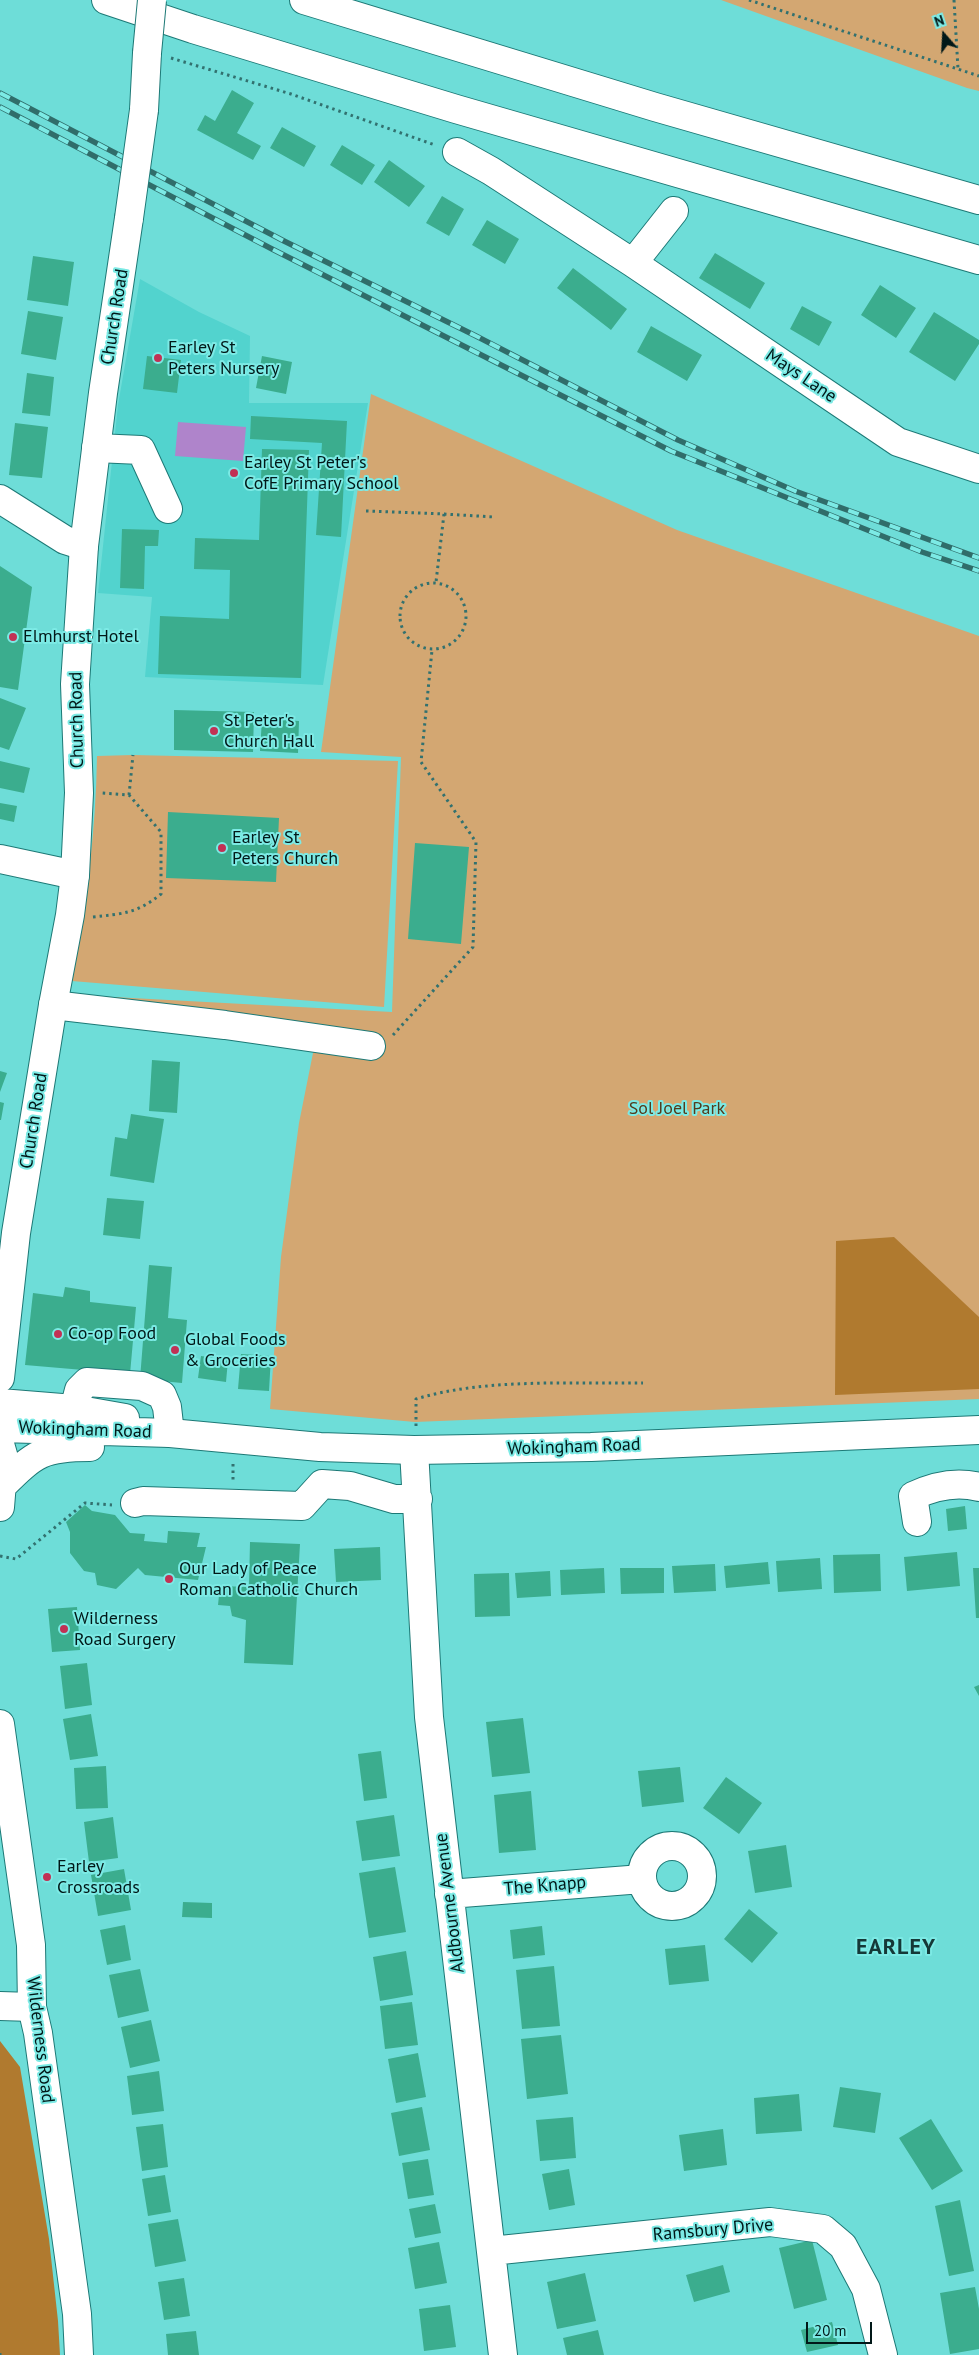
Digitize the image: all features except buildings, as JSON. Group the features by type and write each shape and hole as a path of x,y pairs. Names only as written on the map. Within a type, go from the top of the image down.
{"main road":[{"path":"106,0 193,29 456,109 979,260"},
{"name":"Church Road","path":"0,1378 8,1230 70,915 75,875 79,793 75,684 84,546 144,110 156,55 152,0"},
{"path":"304,0 636,101 979,200"},
{"name":"Mays Lane","path":"457,152 492,171 898,442 979,469"},
{"path":"633,264 674,211"},
{"path":"96,448 141,450 168,509"},
{"path":"0,499 64,540 84,546"},
{"path":"0,859 75,875"},
{"path":"53,1005 225,1025 370,1046"},
{"name":"Wokingham Road","path":"0,1402 74,1409 136,1420 170,1433"},
{"name":"Wokingham Road","path":"0,1428 170,1433 320,1447 415,1440 552,1449 979,1430"},
{"path":"1,1497 20,1467 46,1450 70,1447 148,1447 170,1433"},
{"name":"Aldbourne Avenue","path":"415,1440 429,1717 504,2355"},
{"path":"0,1444 4,1458 1,1497"},
{"path":"135,1502 302,1506 322,1484 350,1486 394,1499 418,1500"},
{"path":"917,1522 913,1496 934,1486 979,1486"},
{"name":"Wilderness Road","path":"0,1724 31,1945 32,2006 38,2033 77,2314 79,2355"},
{"name":"The Knapp","path":"449,1894 642,1878"},
{"path":"0,2006 32,2006"},
{"name":"Ramsbury Drive","path":"491,2251 770,2222 823,2229 843,2246 866,2289 883,2355"}],"path":[{"path":"749,0 979,76"},
{"path":"954,0 958,69"},
{"path":"156,55 291,94 457,152"},
{"path":"366,511 494,517"},
{"path":"436,582 444,514"},
{"path":"436,582 448,585 457,592 464,601 467,612 466,624 461,634 453,643 443,648 432,650 421,648 408,638 400,624 399,614 407,594 416,587 436,582"},
{"path":"370,1046 388,1039 398,1031 473,947 476,842 421,762 432,650"},
{"path":"70,915 83,918 121,914 146,907 161,894 161,832 129,795 133,755"},
{"path":"79,793 129,795"},
{"path":"415,1440 416,1399 444,1390 504,1386 643,1383"},
{"path":"0,1556 16,1559 84,1503 127,1506 135,1502"}],"shaded area":[{"name":"Earley St Peter's CofE Primary School","path":"140,279 199,312 250,336 249,403 368,403 323,685 145,677 152,597 98,593 118,405"},
{"path":"178,422 246,427 243,461 175,456"},
{"path":"894,1237 979,1317 979,1389 835,1395 836,1241"},
{"path":"0,2041 20,2067 49,2239 60,2355 0,2355"}],"green space":[{"path":"721,0 979,0 979,91 967,88"},
{"name":"Sol Joel Park","path":"371,394 677,530 979,636 979,1399 415,1422 270,1409 281,1257 299,1123 314,1048 71,1021 76,995 392,1012 401,757 321,752"},
{"path":"133,755 398,761 384,1007 72,981 89,869 95,812 97,756"}],"railway":[{"path":"0,93 284,241 476,336 678,440 795,491 979,558"},
{"path":"0,107 272,249 671,451 922,552 979,571"}],"place":[{"name":"Earley St Peters Nursery","path":"158,358"},
{"name":"Earley St Peter's CofE Primary School","path":"234,473"},
{"name":"Elmhurst Hotel","path":"13,637"},
{"name":"St Peter's Church Hall","path":"214,731"},
{"name":"Earley St Peters Church","path":"222,848"},
{"name":"Co-op Food","path":"58,1334"},
{"name":"Global Foods & Groceries","path":"175,1350"},
{"name":"Our Lady of Peace Roman Catholic Church","path":"169,1579"},
{"name":"Wilderness Road Surgery","path":"64,1629"},
{"name":"Earley Crossroads","path":"47,1877"}],"district":[{"name":"EARLEY","path":"896,1948"}]}
